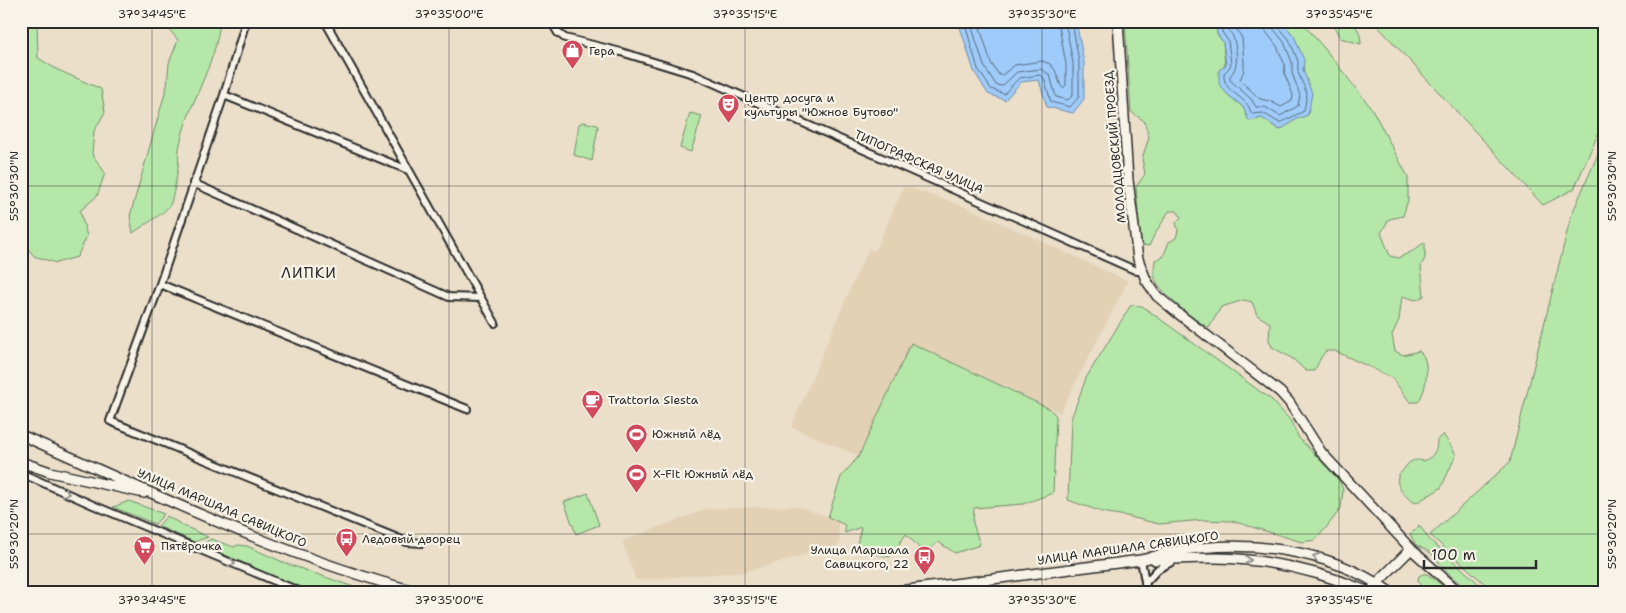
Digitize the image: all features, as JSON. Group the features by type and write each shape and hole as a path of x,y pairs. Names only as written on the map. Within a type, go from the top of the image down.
{"street":[{"path":"246,21 224,95 160,284 110,422 407,542 422,543"},
{"path":"324,21 495,323"},
{"name":"ТИПОГРАФСКАЯ УЛИЦА","path":"551,21 558,33 565,38 621,52 693,74 1044,231 1137,271 1142,270"},
{"name":"МОЛОДЦОВСКИЙ ПРОЕЗД","path":"1118,21 1128,180 1138,259 1146,280 1157,296 1280,392 1289,402 1321,452 1411,549 1459,592"},
{"path":"224,95 408,170"},
{"path":"193,183 449,296 481,298"},
{"path":"160,284 466,409"},
{"name":"УЛИЦА МАРШАЛА САВИЦКОГО","path":"21,435 251,536 337,569 418,592"},
{"path":"21,462 50,472 165,498"},
{"path":"21,473 301,592"},
{"name":"УЛИЦА МАРШАЛА САВИЦКОГО","path":"891,592 1143,560 1170,552 1240,546 1287,550 1316,557 1350,570 1377,583 1390,592"},
{"path":"1147,592 1143,560 1219,558 1277,563 1330,577 1369,592 1411,549"},
{"path":"1145,583 1158,569 1178,559"}],"shaded area":[{"path":"904,186 966,207 1128,281 1060,413 911,343 859,456 791,427 857,273 869,249 875,251"},
{"path":"796,506 838,520 840,545 744,572 636,580 622,541 706,509"}],"green space":[{"path":"21,21 37,21 38,58 58,70 101,89 105,112 94,131 92,154 105,173 97,196 80,211 87,236 77,257 56,263 34,256 21,240"},
{"path":"140,21 220,21 213,54 183,132 179,149 176,181 170,205 158,216 133,233 130,216 167,86 169,63 178,40 163,22"},
{"path":"1125,21 1216,21 1217,34 1223,42 1227,94 1243,107 1249,121 1262,118 1280,130 1297,119 1308,115 1301,55 1293,35 1281,21 1301,21 1372,109 1408,177 1408,200 1403,216 1389,219 1381,233 1390,256 1398,258 1413,251 1425,242 1425,258 1421,266 1424,296 1416,300 1402,296 1399,320 1392,335 1395,351 1403,355 1419,351 1426,362 1426,380 1418,402 1410,402 1391,377 1335,351 1326,351 1314,371 1306,371 1293,359 1272,347 1269,340 1270,323 1257,315 1252,302 1244,300 1221,307 1209,328 1186,312 1162,290 1154,276 1155,260 1163,257 1169,242 1176,238 1178,230 1176,223 1181,217 1177,211 1169,211 1149,246 1141,245 1136,187 1145,174 1142,159 1149,137 1144,121 1131,112"},
{"path":"1331,21 1353,24 1359,31 1361,44 1340,38"},
{"path":"1373,21 1605,21 1605,118 1574,189 1543,205"},
{"path":"690,113 702,116 691,152 680,148"},
{"path":"583,122 597,125 598,127 592,161 574,155 579,124"},
{"path":"1605,138 1605,564 1599,592 1494,592 1430,535 1510,462 1571,216"},
{"path":"1131,305 1142,306 1272,400 1290,420 1299,438 1339,480 1343,490 1341,508 1315,540 1302,542 1232,521 1203,520 1159,524 1102,512 1068,500 1071,419 1086,378"},
{"path":"911,343 1050,409 1056,416 1053,493 1023,504 974,508 973,523 980,545 955,553 938,542 925,554 906,534 890,557 856,550 861,527 845,533 845,525 828,517 841,477 859,456"},
{"path":"1443,434 1456,455 1441,488 1416,503 1399,488 1399,475 1410,462 1415,460 1424,461 1433,455 1436,450 1437,440"},
{"path":"588,493 599,525 576,534 564,502"},
{"path":"129,501 164,514 155,524 113,507"},
{"path":"167,516 208,537 194,542 158,526"},
{"path":"1419,525 1429,539 1488,592 1470,592 1450,575 1431,553 1416,545 1410,534"},
{"path":"211,539 234,547 238,545 247,546 285,563 368,592 315,592 201,545"},
{"path":"1427,574 1442,585 1444,592 1423,592 1418,580 1419,576"}],"water":[{"path":"958,21 1076,21 1084,62 1084,99 1073,113 1047,107 1039,80 1021,82 1005,100 988,94 974,71"},
{"path":"1216,21 1281,21 1294,36 1304,60 1303,70 1312,93 1308,115 1297,119 1280,130 1262,118 1249,121 1243,107 1227,94 1219,84 1219,70 1226,65 1223,42 1217,34"}],"place":[{"name":"Гера","path":"573,70"},
{"name":"Центр досуга и культуры \"Южное Бутово\"","path":"728,124"},
{"name":"Trattoria Siesta","path":"592,419"},
{"name":"Южный лёд","path":"636,453"},
{"name":"X-Fit Южный лёд","path":"637,493"},
{"name":"Ледовый дворец","path":"346,558"},
{"name":"Пятёрочка","path":"145,565"},
{"name":"Улица Маршала Савицкого, 22","path":"925,576"}],"district":[{"name":"ЛИПКИ","path":"309,273"}]}
